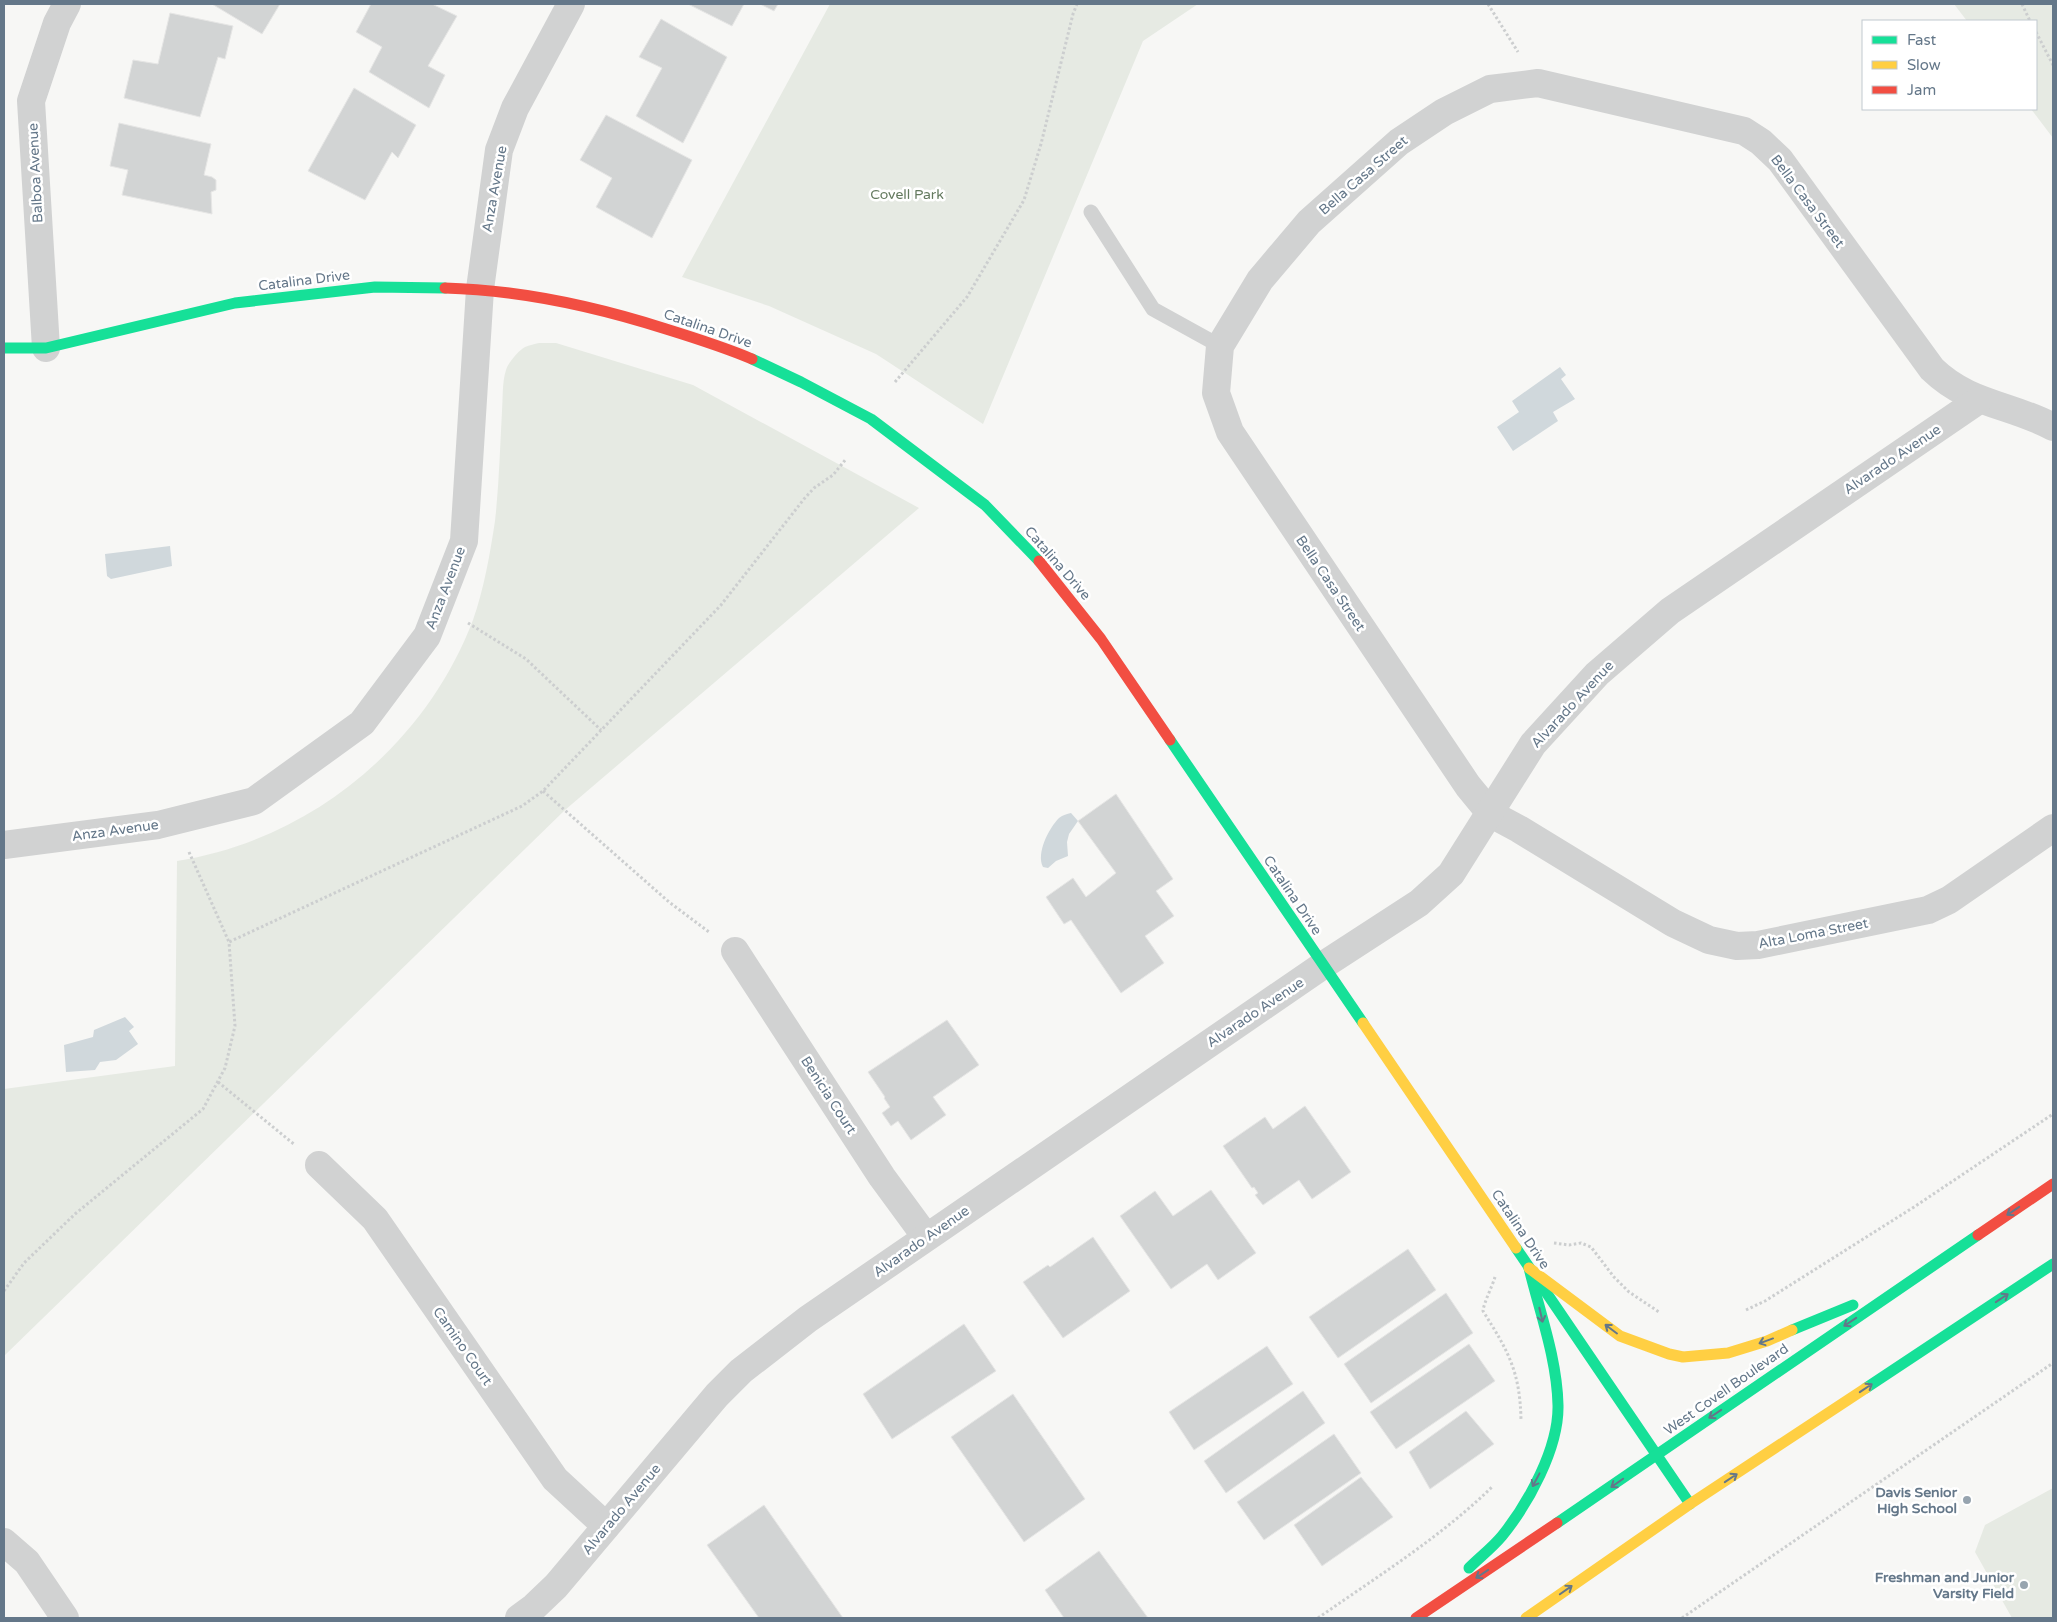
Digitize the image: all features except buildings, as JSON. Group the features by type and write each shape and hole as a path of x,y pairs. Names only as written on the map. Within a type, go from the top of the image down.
{"street":[{"name":"Balboa Avenue","path":"46,348 31,101 56,23 67,4"},
{"name":"Anza Avenue","path":"4,845 158,825 254,800 362,723 427,636 464,541 480,289 499,150 515,108 571,4"},
{"name":"Bella Casa Street","path":"1491,814 1462,778 1230,432 1216,393 1220,346 1260,280 1309,222 1399,142 1444,112 1490,89 1538,84 1744,131 1761,142 1780,160 1932,369 1946,383 1979,400"},
{"name":"Catalina Drive","path":"4,348 46,348 234,303 290,295 375,287 480,289 540,296 620,314 727,348 802,382 872,419 985,505 1048,570 1101,639 1690,1504"},
{"path":"1979,400 2053,427"},
{"name":"Alvarado Avenue","path":"519,1618 556,1586 717,1395 741,1371 808,1319 926,1237 1433,892 1452,874 1533,744 1597,674 1670,611 1979,400"},
{"name":"Alta Loma Street","path":"1491,814 1519,829 1673,924 1709,940 1737,946 1758,945 1928,910 1949,900 2053,828"},
{"name":"Benicia Court","path":"735,951 882,1177 926,1237"},
{"name":"Camino Court","path":"320,1165 375,1220 555,1479 606,1526"},
{"name":"West Covell Boulevard","path":"1416,1618 2053,1184"},
{"path":"1526,1618 1690,1504 2053,1264"},
{"path":"1530,1268 1620,1336 1669,1354 1684,1357 1728,1353 1767,1341 1908,1282"},
{"path":"1429,1609 1504,1533 1538,1479 1555,1435 1557,1423 1556,1378 1530,1268"},
{"path":"4,1542 27,1562 65,1618"}],"lane":[{"path":"1091,212 1153,309 1220,346"}],"path":[{"path":"895,382 967,297 1024,200 1041,144 1077,4"},
{"path":"1488,4 1538,84"},
{"path":"2022,4 2030,20"},
{"path":"2037,34 2053,65"},
{"path":"229,942 522,806 543,791 721,606 814,488 833,476 846,459"},
{"path":"439,606 526,659 601,730"},
{"path":"543,791 669,902 735,951"},
{"path":"4,1291 24,1264 74,1214 203,1109 225,1068 235,1026 229,942 175,821"},
{"path":"218,1082 320,1165"},
{"path":"1743,1311 1765,1301 1914,1207 2053,1114"},
{"path":"1569,1245 1581,1242 1591,1247 1614,1277 1629,1292 1662,1314"},
{"path":"1490,1295 1483,1311 1508,1351 1519,1385 1521,1424"},
{"path":"1682,1618 2053,1363"},
{"path":"1318,1618 1412,1552 1469,1509 1497,1481"}],"green space":[{"name":"Covell Park","path":"830,4 1198,4 1143,41 983,424 876,354 769,306 682,277"},
{"path":"1954,4 2053,4 2053,138 2032,110 2037,110 2037,20 1966,20"},
{"path":"539,343 556,343 693,385 919,508 565,810 4,1356 4,1089 175,1066 177,861 226,850 273,832 316,809 357,780 393,746 425,708 452,666 473,620 489,559 495,521 503,385 506,370 511,360 523,349"},
{"name":"Freshman and Junior Varsity Field","path":"2053,1488 2053,1618 2012,1618 1975,1552 1985,1525"}],"shaded area":[{"path":"1560,367 1566,375 1561,379 1575,399 1553,412 1558,421 1513,451 1497,427 1519,412 1512,401"},
{"path":"170,546 172,566 111,579 107,576 105,554"},
{"path":"1071,813 1078,821 1069,834 1067,842 1068,856 1056,861 1048,868 1043,867 1041,861 1042,848 1051,828 1059,818"},
{"path":"125,1017 134,1027 129,1031 138,1044 116,1060 100,1062 95,1070 66,1072 64,1045 93,1037 94,1030"}],"traffic: fast":[{"path":"4,348 46,348 235,303 375,287 445,288"},
{"path":"752,359 801,382 871,419 985,505 1039,561"},
{"path":"1170,740 1363,1023"},
{"path":"1557,1523 1978,1235"},
{"path":"1516,1248 1690,1504"},
{"path":"1866,1388 2053,1264"},
{"path":"1469,1568 1498,1540 1522,1508 1548,1457 1557,1422 1558,1405 1555,1371 1529,1268"},
{"path":"1792,1330 1853,1305"}],"traffic: slow":[{"path":"1363,1023 1516,1248"},
{"path":"1529,1268 1620,1336 1669,1354 1683,1357 1728,1353 1767,1341 1792,1330"},
{"path":"1526,1618 1690,1504 1866,1388"}],"traffic: jam":[{"path":"445,288 501,292 584,306 677,332 752,359"},
{"path":"1039,561 1101,639 1170,740"},
{"path":"1978,1235 2053,1184"},
{"path":"1416,1618 1557,1523"}],"place":[{"name":"Davis Senior High School","path":"1967,1500"},
{"name":"Freshman and Junior Varsity Field","path":"2024,1585"}]}
